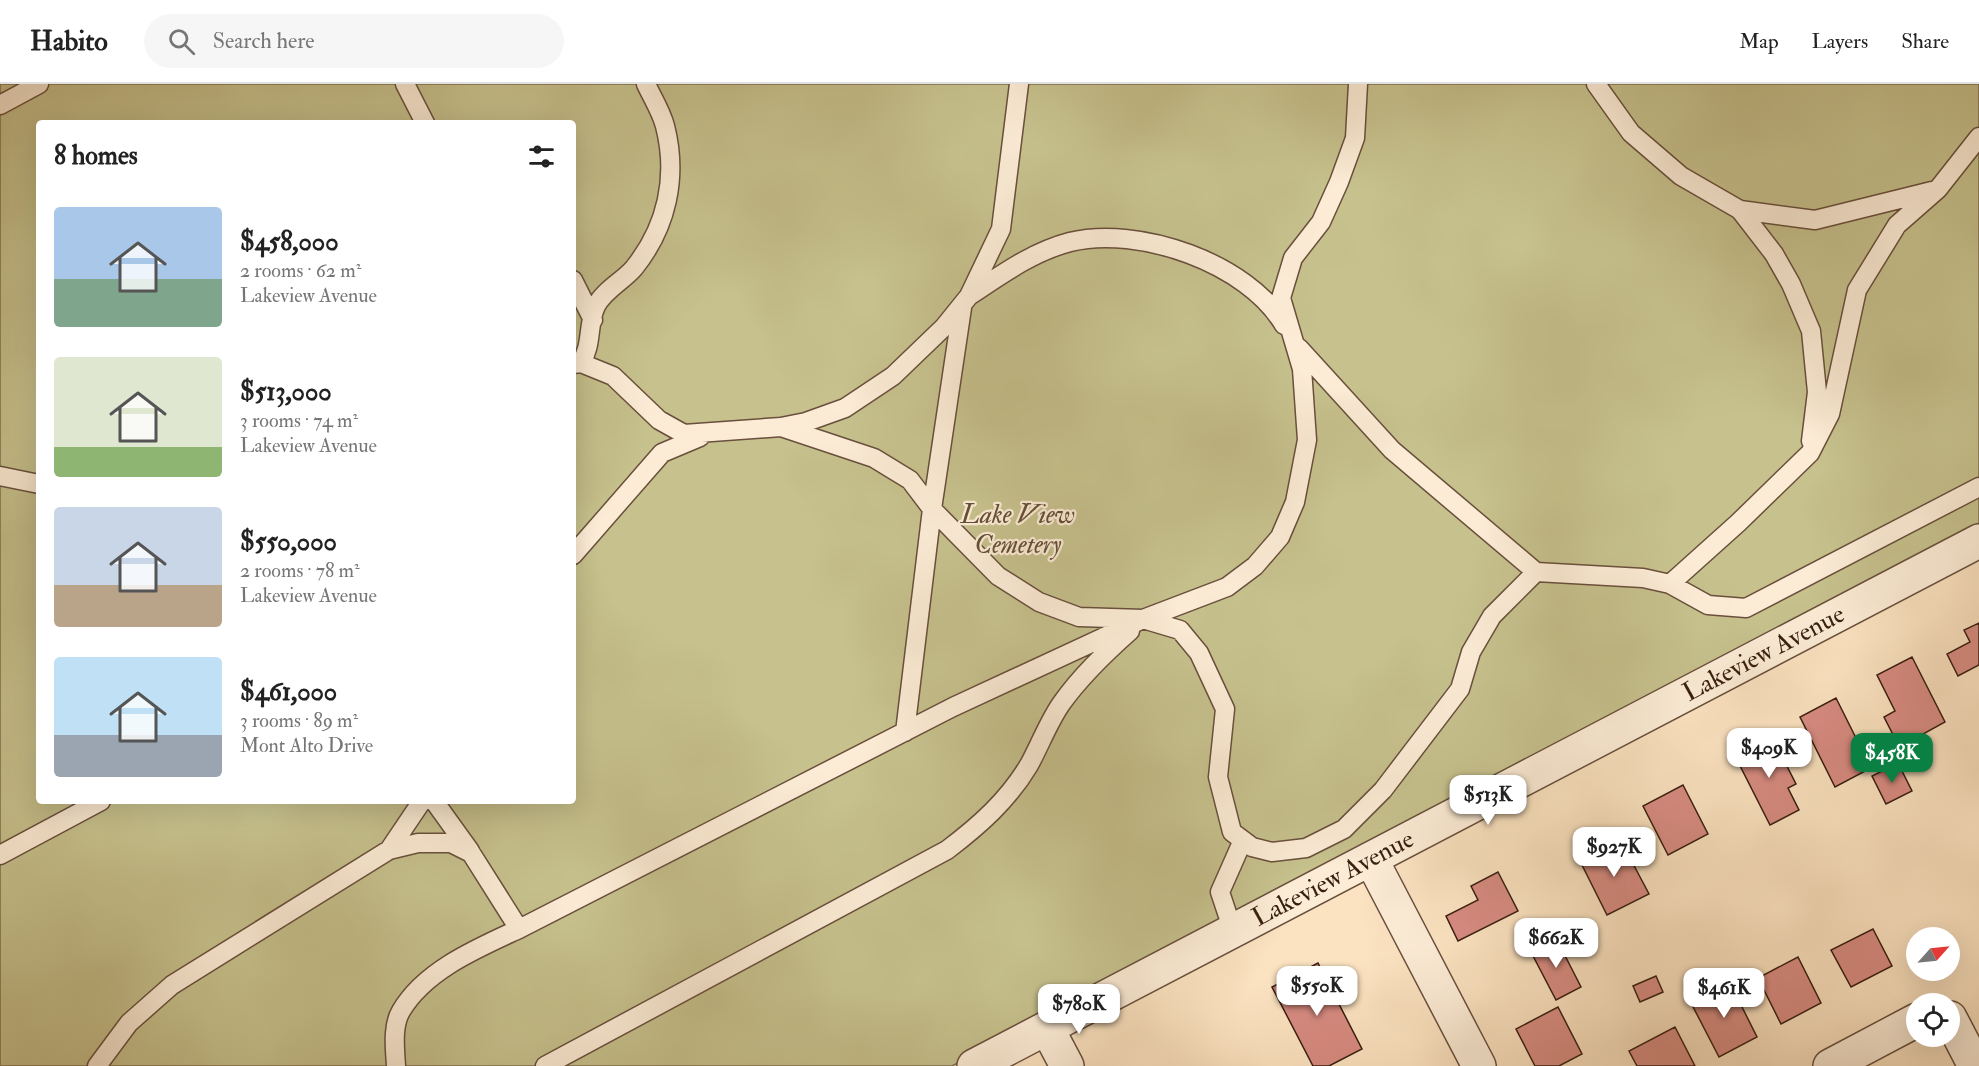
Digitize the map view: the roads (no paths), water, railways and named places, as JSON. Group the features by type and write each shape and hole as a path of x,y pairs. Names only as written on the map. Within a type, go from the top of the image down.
{"street":[{"name":"Lakeview Avenue","path":"974,1066 1979,541"},
{"path":"1371,859 1479,1066"},
{"path":"1830,1066 1906,1026"},
{"path":"1047,1028 1067,1066"},
{"path":"1960,1037 1975,1066"}],"lane":[{"path":"0,105 39,84"},
{"path":"405,84 423,120"},
{"path":"646,84 665,126 670,197 650,248 627,277 611,288 596,306 588,352 577,363 613,376 659,420 684,434 781,427 806,422 845,408 893,376 965,302 1039,252 1072,242 1114,239 1155,243 1212,263 1237,277 1264,300 1281,319 1296,345 1392,450 1536,572 1643,579 1670,584 1708,605 1746,608 1979,487"},
{"path":"905,732 932,509 965,302 1001,229 1019,84"},
{"path":"396,1066 394,1041 400,1012 442,970 905,732 1143,619 1227,587 1255,566 1280,537 1295,502 1307,441 1307,406 1296,345 1281,298 1293,258 1321,222 1340,182 1354,138 1358,84"},
{"path":"1596,84 1631,133 1681,176 1740,210 1774,254 1791,284 1811,331 1817,392 1810,453"},
{"path":"1670,584 1738,524 1810,453 1830,414 1857,290 1897,225 1938,189 1979,137"},
{"path":"1740,210 1815,220 1938,189"},
{"path":"576,286 593,320"},
{"path":"781,427 874,458 910,480 932,509 998,576 1039,602 1079,617 1143,619 1180,630 1199,653 1225,709 1218,777 1232,832 1252,846 1272,852 1306,848 1344,829 1383,790 1460,689 1471,652 1492,616 1536,572"},
{"path":"576,552 662,453 707,434"},
{"path":"0,476 36,483"},
{"path":"545,1066 947,850 983,823 1007,796 1028,766 1059,707 1086,671 1143,619"},
{"path":"1,852 95,804"},
{"path":"389,850 420,804"},
{"path":"436,804 519,929"},
{"path":"1233,931 1220,892 1243,840"},
{"path":"97,1066 129,1023 172,985 389,850 418,843 451,843 471,854"}],"park label":[{"name":"Lake View Cemetery","path":"1018,530"}]}
